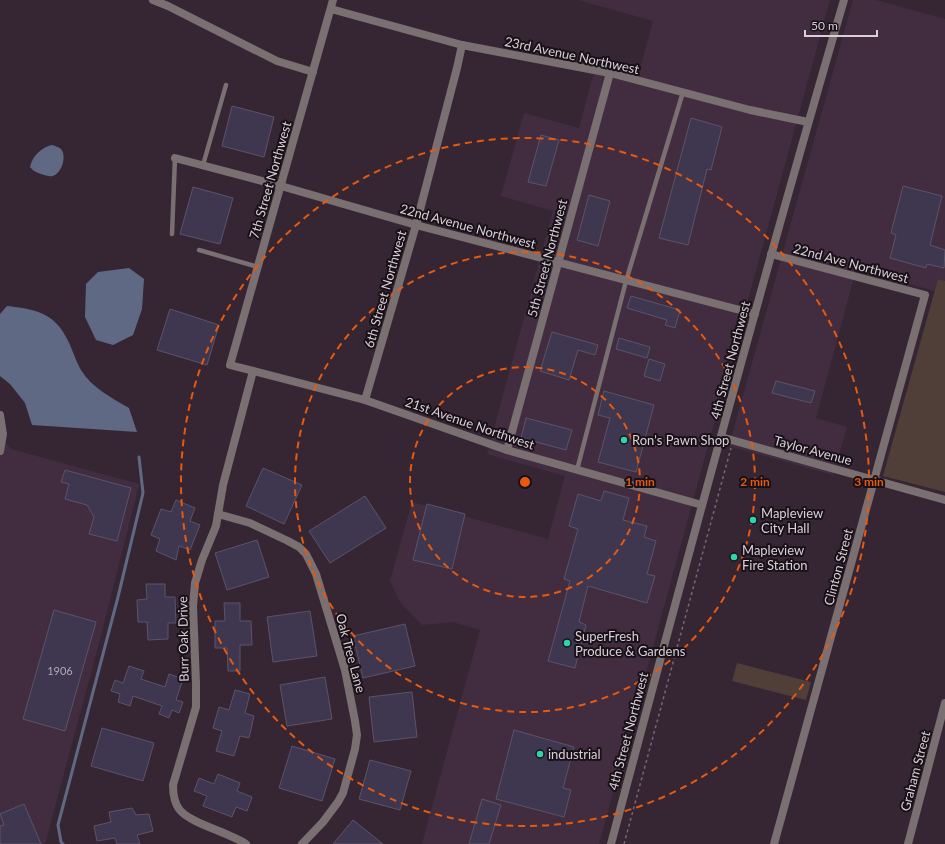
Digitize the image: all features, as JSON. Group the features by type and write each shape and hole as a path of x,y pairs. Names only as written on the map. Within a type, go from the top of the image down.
{"street":[{"path":"153,0 168,6 277,62 313,72"},
{"name":"7th Street Northwest","path":"230,365 333,0"},
{"name":"4th Street Northwest","path":"611,844 771,254 844,0"},
{"name":"23rd Avenue Northwest","path":"331,9 462,44 610,73 750,110 808,122"},
{"name":"6th Street Northwest","path":"365,400 416,225 462,44"},
{"name":"5th Street Northwest","path":"507,450 610,73"},
{"name":"22nd Avenue Northwest","path":"175,158 281,186 416,225 755,314"},
{"name":"22nd Ave Northwest","path":"771,254 925,295"},
{"name":"Clinton Street","path":"774,844 925,295"},
{"name":"21st Avenue Northwest","path":"230,365 365,400 507,450 702,506"},
{"name":"Burr Oak Drive","path":"246,844 228,834 193,820 185,815 179,810 173,793 175,777 196,707 197,695 193,606 194,588 198,572 213,534 223,485 253,371"},
{"path":"0,414 3,434 0,451"},
{"name":"Taylor Avenue","path":"721,437 945,500"},
{"name":"Oak Tree Lane","path":"218,514 250,523 299,547 306,554 316,574 344,670 355,721 355,749 338,802 323,822 302,844"},
{"name":"Graham Street","path":"908,844 945,703"}],"lane":[{"path":"204,166 226,84"},
{"path":"577,470 626,281 683,92"},
{"path":"172,234 175,158"},
{"path":"199,250 258,267"}],"path":[{"path":"624,844 733,440"}],"shaded area":[{"path":"578,0 830,0 599,844 422,844 480,630 453,622 422,625 400,602 390,581 412,502 548,539 565,476 487,454 553,211 501,196 524,113 579,128 594,72 636,84 653,21"},
{"path":"853,0 876,0 945,19 945,281 938,279 935,291 856,270 816,418 847,427 833,475 729,446"},
{"path":"938,279 945,281 945,492 883,476"},
{"path":"0,437 11,449 139,484 102,632 45,844 0,844"},
{"path":"737,663 811,682 806,700 732,681"}],"water":[{"path":"52,145 60,148 63,152 63,164 59,172 53,176 50,176 33,170 30,167 35,156 41,150"},
{"path":"129,268 144,279 142,309 133,335 113,345 96,340 85,317 86,284 98,272"},
{"path":"7,306 41,313 55,322 66,337 81,370 91,382 103,392 129,408 137,432 32,425 25,403 10,384 0,376 0,314"}],"building":[{"path":"232,106 274,117 264,157 222,146"},
{"path":"691,118 722,127 711,170 707,169 688,245 659,238"},
{"path":"541,135 559,140 546,186 528,182"},
{"path":"903,186 942,196 930,245 945,250 944,268 927,264 926,268 890,258 896,235 891,233"},
{"path":"193,187 233,198 220,244 180,234"},
{"path":"589,195 610,201 598,246 577,240"},
{"path":"631,296 680,310 675,328 665,325 667,320 627,308"},
{"path":"170,309 219,325 207,365 157,350"},
{"path":"552,332 598,345 595,355 578,350 569,380 540,371"},
{"path":"619,338 650,347 647,358 616,349"},
{"path":"649,359 665,364 660,381 644,376"},
{"path":"776,381 815,391 811,403 772,393"},
{"name":"Ron's Pawn Shop","path":"604,391 654,405 636,472 598,462 610,418 598,415"},
{"path":"526,418 572,430 566,450 521,438"},
{"path":"263,468 302,485 284,524 246,506"},
{"path":"65,470 131,488 117,541 89,534 94,517 87,505 65,499 69,484 61,482"},
{"path":"604,491 629,498 623,520 647,526 644,537 656,541 647,574 655,576 647,603 588,586 579,622 586,625 575,668 548,661 570,581 564,579 578,529 569,526 578,494 601,501"},
{"path":"365,496 386,528 330,563 309,531"},
{"path":"176,500 195,508 190,521 200,525 190,550 179,546 176,560 156,551 160,539 151,535 161,509 171,512"},
{"path":"427,504 465,514 452,569 413,560"},
{"path":"257,540 269,577 227,590 215,553"},
{"path":"146,584 165,584 165,597 175,597 176,623 168,623 168,639 148,640 147,622 138,622 137,600 147,599"},
{"path":"224,603 240,603 240,621 251,621 252,645 240,645 240,671 228,671 227,648 215,648 215,621 225,621"},
{"path":"54,610 96,622 65,731 23,719"},
{"path":"310,611 317,656 273,662 267,617"},
{"path":"405,624 415,666 363,678 353,636"},
{"path":"129,666 144,671 141,679 165,687 169,674 183,679 176,700 183,702 179,713 172,710 169,718 159,714 162,706 133,696 130,706 118,702 120,694 111,691 115,680 123,683"},
{"path":"325,677 332,719 287,726 280,685"},
{"path":"235,690 250,694 245,713 254,716 249,738 240,736 234,756 216,751 222,731 213,728 219,707 229,710"},
{"path":"412,692 417,737 374,742 369,697"},
{"path":"102,728 154,743 143,781 91,766"},
{"path":"514,730 574,747 563,788 571,790 564,817 496,799"},
{"path":"292,746 335,759 322,801 279,788"},
{"path":"370,760 411,771 400,810 359,799"},
{"path":"218,774 240,783 237,791 252,797 247,811 236,807 232,817 203,806 207,796 194,791 199,778 214,784"},
{"path":"482,799 501,805 489,844 469,844"},
{"path":"24,804 41,844 0,844 0,826 4,825 0,814"},
{"path":"132,808 136,815 149,814 153,831 137,835 140,844 117,844 115,838 97,841 94,826 111,822 109,812"},
{"path":"353,820 383,844 333,844"}],"waterway":[{"path":"63,844 61,842 58,825 118,597 143,493 139,457"}],"place":[{"name":"Ron's Pawn Shop","path":"624,440"},
{"name":"Mapleview City Hall","path":"753,520"},
{"name":"Mapleview Fire Station","path":"734,557"},
{"name":"SuperFresh Produce & Gardens","path":"567,643"},
{"name":"industrial","path":"540,754"}]}
